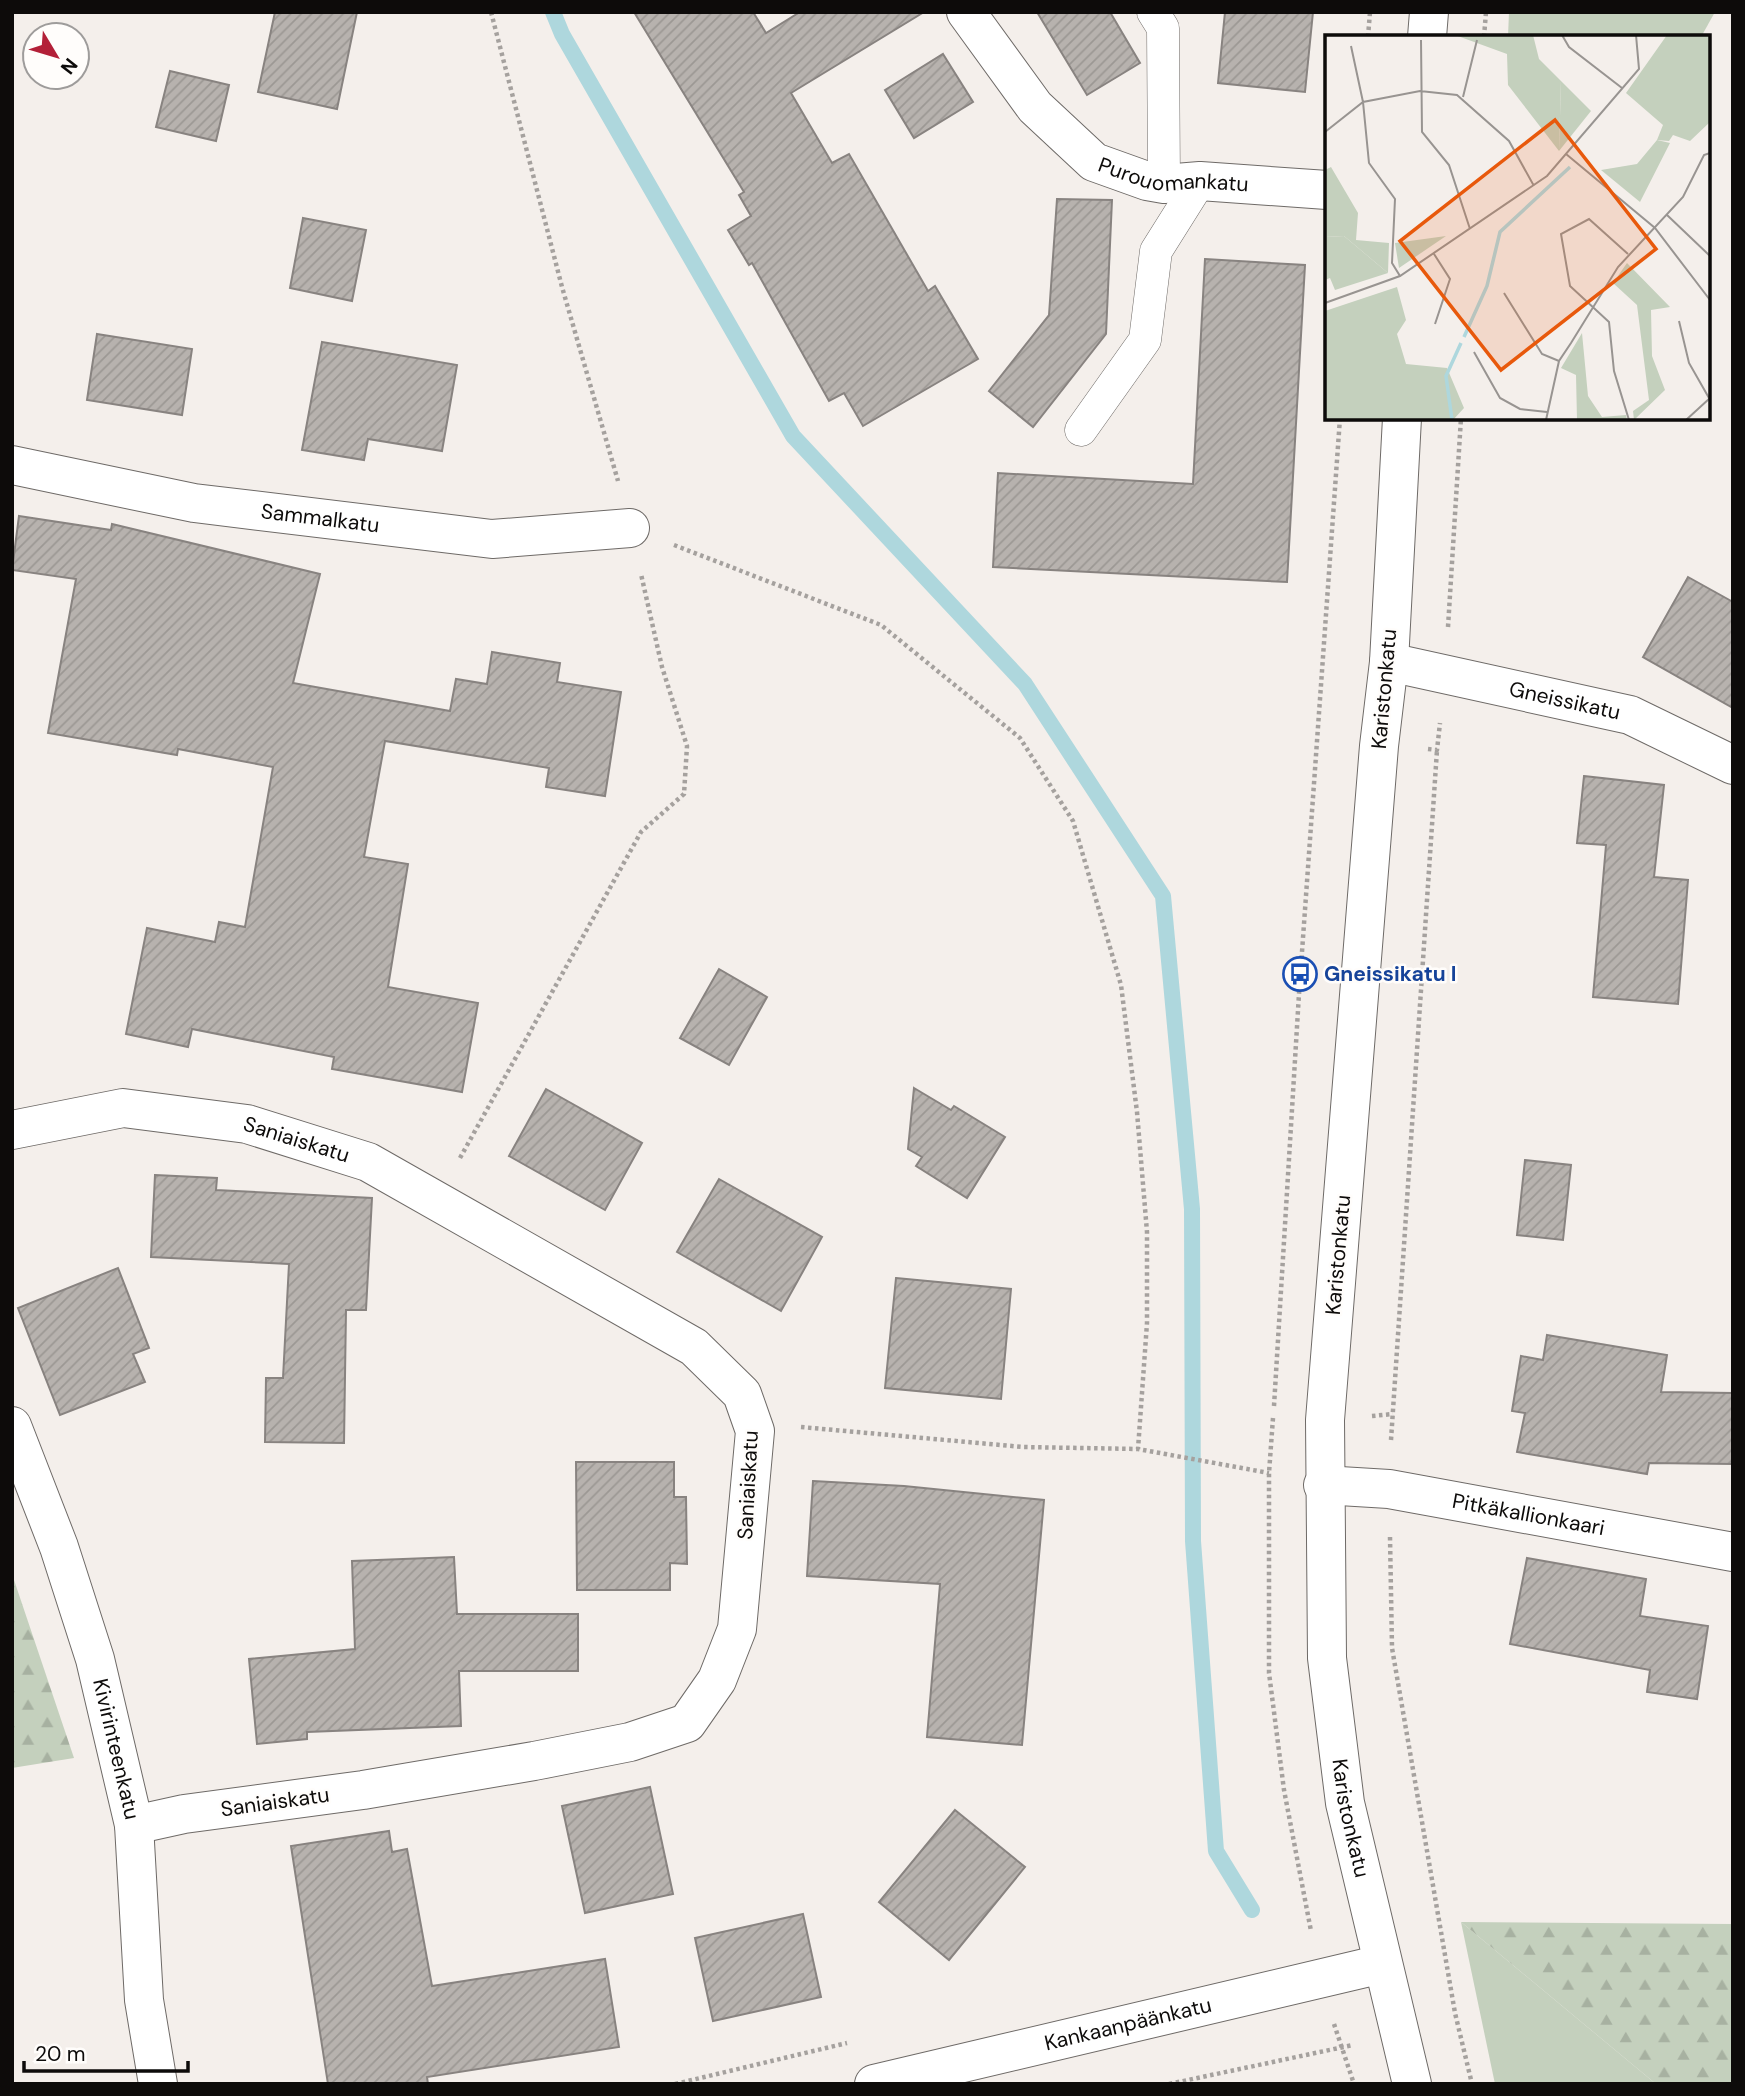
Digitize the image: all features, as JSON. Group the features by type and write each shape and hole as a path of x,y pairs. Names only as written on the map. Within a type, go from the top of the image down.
{"street":[{"name":"Purouomankatu","path":"966,12 1035,107 1094,162 1147,181 1325,190"},
{"path":"1427,35 1429,12"},
{"name":"Karistonkatu","path":"1402,420 1389,662 1378,760 1325,1420 1323,1485 1330,1684 1345,1802 1412,2084"},
{"name":"Sammalkatu","path":"12,466 194,503 492,539 631,528"},
{"name":"Gneissikatu","path":"1389,662 1630,715 1733,765"},
{"name":"Saniaiskatu","path":"12,1130 123,1108 247,1124 368,1162 438,1199 694,1347 742,1394 755,1431 737,1629 718,1680 687,1723 630,1742 534,1761 363,1790 184,1814 134,1825"},
{"name":"Kivirinteenkatu","path":"12,1426 59,1547 95,1659 134,1825 144,2000 158,2084"},
{"name":"Pitkäkallionkaari","path":"1323,1485 1389,1489 1733,1552"},
{"name":"Kankaanpäänkatu","path":"874,2084 1382,1964"}],"lane":[{"path":"1081,430 1145,340 1156,251 1182,182 1163,28 1153,12"}],"path":[{"path":"438,1199 641,832 684,794 687,746 662,667 631,528 562,286 491,12"},
{"path":"1368,35 1370,12"},
{"path":"1484,35 1486,12"},
{"path":"631,528 881,625 1020,738 1073,821 1121,985 1137,1112 1147,1232 1147,1323 1138,1449"},
{"path":"1437,750 1389,1489 1392,1648 1455,2013 1472,2084"},
{"path":"749,1414 813,1430 1023,1447 1138,1449 1269,1473"},
{"path":"1168,2084 1341,2049 1455,2013"},
{"path":"1341,2049 1354,2084"}],"green space":[{"path":"1509,12 1715,12 1702,35 1508,35"},
{"path":"12,1574 74,1758 12,1768"},
{"path":"1461,1922 1656,2084 1495,2084"},
{"path":"1461,1922 1733,1924 1733,2084 1656,2084"}],"building":[{"path":"275,12 357,12 337,109 258,92"},
{"path":"634,12 753,12 766,33 800,12 924,12 791,93 832,163 849,154 928,291 935,286 978,359 863,426 844,393 829,401 752,263 749,265 728,230 751,216 739,195 744,192"},
{"path":"1037,12 1110,12 1140,63 1087,95"},
{"path":"1225,12 1313,12 1305,92 1218,83"},
{"path":"943,54 973,102 914,138 885,90"},
{"path":"170,71 229,85 216,141 156,127"},
{"path":"1057,199 1112,200 1106,334 1033,427 989,391 1049,315"},
{"path":"303,218 366,230 352,301 290,288"},
{"path":"1205,259 1305,265 1287,582 993,567 998,473 1193,484"},
{"path":"97,334 192,349 182,415 87,400"},
{"path":"322,342 457,365 442,451 368,439 364,460 302,450"},
{"path":"19,516 111,530 112,524 320,574 293,683 450,711 456,679 487,684 492,652 560,663 557,682 621,692 605,796 546,787 549,768 385,741 364,857 408,864 388,987 478,1003 462,1092 332,1069 334,1057 192,1029 188,1047 126,1034 147,928 215,942 219,922 245,927 273,767 178,749 177,755 48,733 76,579 12,570"},
{"path":"1688,577 1733,602 1733,708 1643,657"},
{"path":"1584,776 1664,785 1654,877 1688,880 1678,1004 1593,997 1606,845 1577,843"},
{"path":"719,969 767,997 729,1065 680,1038"},
{"path":"914,1088 951,1110 954,1106 1005,1137 967,1198 916,1166 922,1157 908,1149"},
{"path":"546,1089 642,1143 605,1210 509,1156"},
{"path":"1525,1160 1571,1165 1563,1240 1517,1235"},
{"path":"155,1175 217,1178 216,1190 372,1198 366,1310 346,1310 344,1443 265,1442 266,1378 283,1378 289,1264 151,1257"},
{"path":"719,1179 822,1237 781,1311 677,1252"},
{"path":"118,1268 149,1348 133,1354 145,1382 60,1415 18,1308"},
{"path":"896,1278 1011,1289 1001,1399 885,1388"},
{"path":"1547,1335 1667,1355 1661,1392 1733,1393 1733,1464 1649,1463 1647,1474 1517,1452 1525,1413 1512,1411 1521,1356 1543,1360"},
{"path":"576,1462 674,1462 674,1497 686,1497 687,1564 670,1563 670,1590 577,1590"},
{"path":"813,1481 904,1486 1044,1500 1022,1745 927,1737 940,1584 807,1576"},
{"path":"454,1557 457,1614 578,1614 578,1671 459,1671 461,1726 307,1732 307,1739 257,1744 249,1659 355,1649 352,1561"},
{"path":"1527,1558 1646,1579 1640,1616 1708,1626 1697,1699 1647,1692 1650,1670 1510,1644"},
{"path":"650,1787 673,1894 585,1913 562,1806"},
{"path":"955,1810 1025,1867 949,1960 879,1902"},
{"path":"389,1831 392,1852 407,1849 432,1986 605,1959 619,2047 427,2077 428,2084 328,2084 291,1846"},
{"path":"803,1914 821,1997 713,2021 695,1938"}],"waterway":[{"path":"553,12 562,34 793,436 1025,684 1163,896 1192,1209 1193,1541 1216,1851 1252,1910"}],"place":[{"name":"Gneissikatu I","path":"1300,974"}]}
